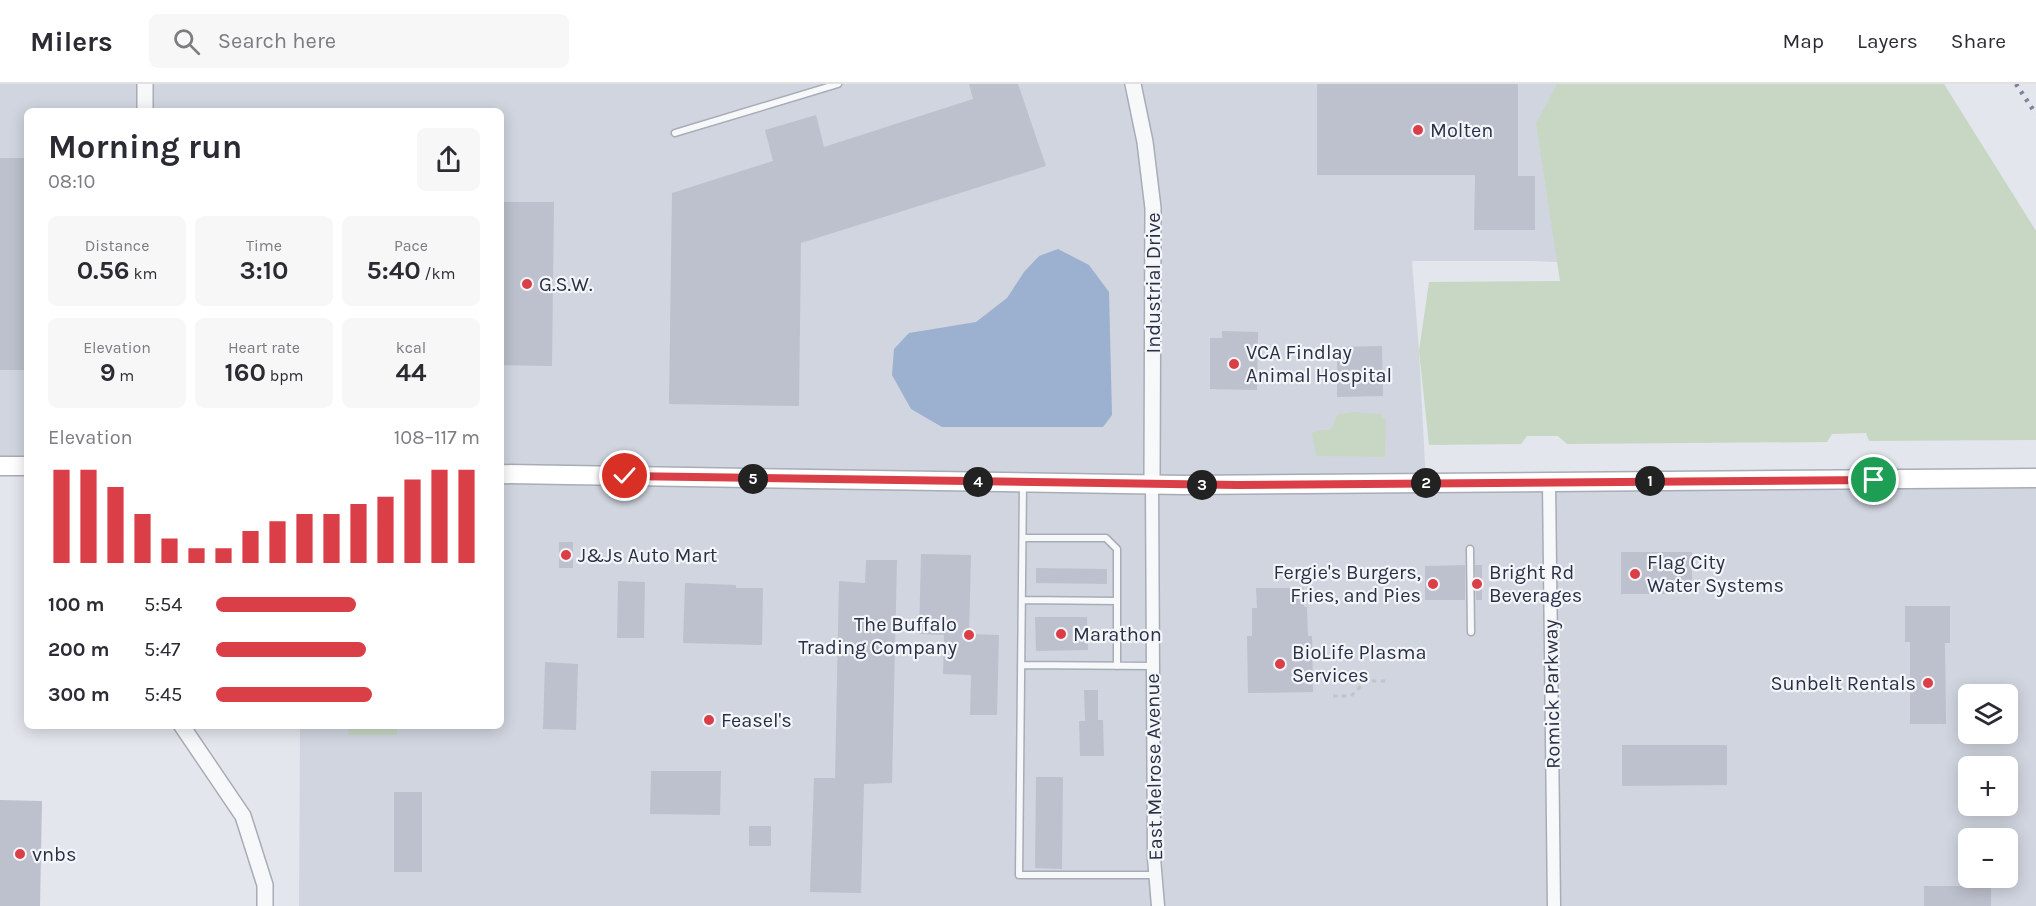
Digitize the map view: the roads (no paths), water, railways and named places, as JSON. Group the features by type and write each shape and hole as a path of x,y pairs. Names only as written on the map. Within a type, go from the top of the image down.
{"main road":[{"path":"0,466 24,466"},
{"path":"504,474 1152,485 2036,478"}],"street":[{"path":"145,84 145,108"},
{"name":"Industrial Drive","path":"1133,84 1146,141 1154,208 1152,485"},
{"name":"Romick Parkway","path":"1549,482 1554,906"},
{"name":"East Melrose Avenue","path":"1152,485 1155,875 1158,906"},
{"path":"184,729 243,816 265,885 265,906"}],"lane":[{"path":"675,133 838,84"},
{"path":"1023,483 1019,875 1155,875"},
{"path":"1023,538 1106,538 1117,549 1117,666"},
{"path":"1470,549 1472,632"},
{"path":"1022,600 1117,601"},
{"path":"1021,665 1153,666"}],"water":[{"path":"1058,249 1089,265 1109,292 1112,415 1103,427 942,427 911,409 892,375 894,349 909,333 976,322 1007,298 1024,272 1039,256"}],"railway":[{"path":"2016,84 2036,114"}],"place":[{"name":"Molten","path":"1418,130"},
{"name":"G.S.W.","path":"527,284"},
{"name":"VCA Findlay Animal Hospital","path":"1234,364"},
{"name":"J&Js Auto Mart","path":"566,555"},
{"name":"Flag City Water Systems","path":"1635,574"},
{"name":"Fergie's Burgers, Fries, and Pies","path":"1433,584"},
{"name":"Bright Rd Beverages","path":"1477,584"},
{"name":"Marathon","path":"1061,634"},
{"name":"The Buffalo Trading Company","path":"969,635"},
{"name":"BioLife Plasma Services","path":"1280,664"},
{"name":"Sunbelt Rentals","path":"1928,683"},
{"name":"Feasel's","path":"709,720"},
{"name":"vnbs","path":"20,854"}]}
